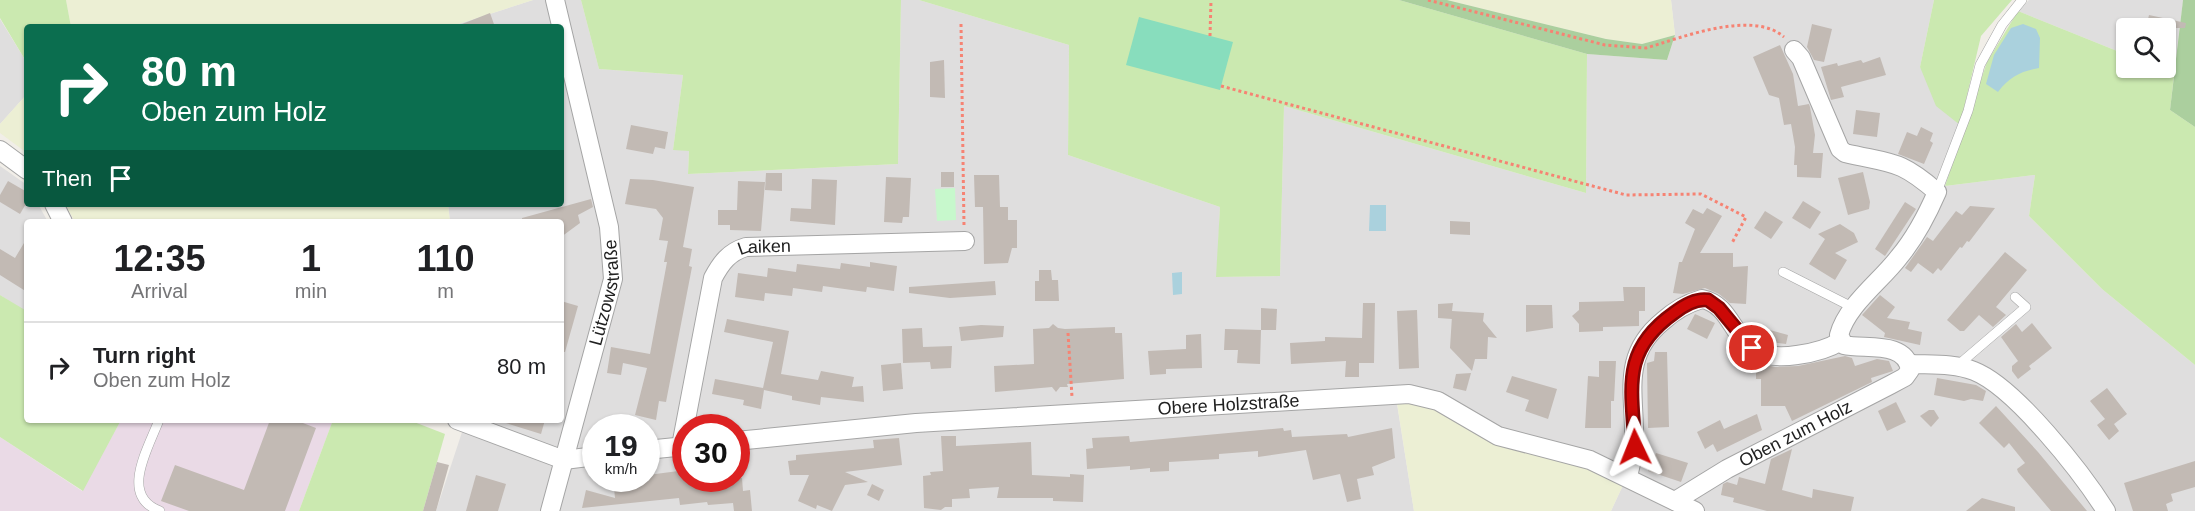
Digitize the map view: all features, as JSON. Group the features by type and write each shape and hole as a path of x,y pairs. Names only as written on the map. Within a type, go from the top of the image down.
{"street":[{"name":"Lützowstraße","path":"555,0 561,24"},
{"name":"Lützowstraße","path":"550,511 613,279 609,227 564,38"},
{"path":"1794,50 1801,58 1840,149 1845,153 1894,162 1908,168 1937,192 1928,213 1900,257 1854,308 1843,325 1839,335 1841,341 1851,346 1894,351 1901,354 1910,364 1956,367 1976,372 1988,379 2033,419 2106,511"},
{"path":"0,150 24,168"},
{"name":"Laiken","path":"689,414 713,278 724,259 732,253 747,246 964,241"},
{"path":"1628,477 1635,447 1632,384 1635,356 1654,329 1682,307 1702,299 1713,303 1752,348 1771,357 1804,354 1830,348 1841,341"},
{"name":"Oben zum Holz","path":"1675,501 1727,468 1905,377 1910,370 1910,364"},
{"name":"Obere Holzstraße","path":"750,440 916,423 1073,416 1409,394 1438,401 1498,436 1590,460 1695,511"},
{"path":"465,423 564,460 582,458"}],"lane":[{"path":"1937,192 1968,111 1980,65 2002,25 2022,0"},
{"path":"1783,272 1854,308"},
{"path":"1956,367 2026,307 2015,297"},
{"path":"154,510 142,499 137,484 158,423"}],"path":[{"path":"1210,36 1211,0"},
{"path":"1428,0 1605,45 1633,49 1646,48 1724,27 1758,26 1779,33 1794,50"},
{"path":"961,24 964,241"},
{"path":"1221,86 1626,195 1701,194 1746,217 1732,243"},
{"path":"1068,333 1073,416"}],"shaded area":[{"path":"533,0 581,0 599,69 683,75 673,150 689,150 688,174 898,164 901,0 919,0 1069,45 1068,155 1220,207 1217,277 1280,276 1284,106 1586,193 1587,54 1667,60 1675,35 1671,0 1934,0 1920,67 1960,125 1936,181 1945,186 2035,175 2029,216 2102,289 2195,365 2195,511 1611,511 1624,483 1397,404 1414,511 436,511 465,423 564,423 564,219 450,219 448,207 564,207 564,24 458,24"},
{"path":"2029,0 2183,0 2176,58 2176,18 2116,18 2116,51 2018,11"},
{"path":"0,19 24,58 24,97 0,124"},
{"path":"0,166 24,183 24,207 40,207 46,219 24,219 24,310 0,295"},
{"path":"119,423 332,423 299,511 0,511 0,437 82,491"}],"green space":[{"path":"0,0 66,0 70,24 24,24 24,58 0,18"},
{"path":"66,0 533,0 458,24 70,24"},
{"path":"581,0 901,0 898,164 688,174 689,151 673,150 683,75 599,69"},
{"path":"919,0 1399,0 1587,54 1586,193 1284,106 1280,276 1216,277 1220,207 1068,155 1069,45"},
{"path":"1399,0 1447,0 1606,39 1642,44 1675,35 1667,60 1587,54"},
{"path":"1447,0 1671,0 1675,35 1642,44 1606,39"},
{"path":"1934,0 2012,0 1981,36 1960,125 1936,106 1920,67"},
{"path":"2183,0 2195,0 2195,127 2170,110 2174,78 2176,78"},
{"path":"2018,11 2116,51 2116,78 2174,78 2170,110 2195,127 2195,365 2102,289 2029,216 2035,175 1945,186 1987,62"},
{"path":"1139,17 1233,42 1220,90 1126,65"},
{"path":"24,97 24,151 0,133 0,124"},
{"path":"955,188 956,220 937,221 935,189"},
{"path":"67,207 448,207 450,219 73,219"},
{"path":"0,295 24,309 24,423 119,423 83,491 0,437"},
{"path":"1413,401 1585,465 1624,483 1611,511 1414,511 1397,403"},
{"path":"332,423 417,423 445,434 423,511 299,511"}],"water":[{"path":"2023,24 2036,29 2040,38 2039,68 2016,76 1998,92 1986,84 1994,55 2011,28"},
{"path":"1370,205 1386,205 1386,231 1369,231"},
{"path":"1182,272 1182,294 1173,295 1172,273"}],"building":[{"path":"490,13 494,24 462,24"},
{"path":"2176,21 2186,23 2185,28 2176,28"},
{"path":"1812,24 1832,29 1824,62 1814,60 1807,47"},
{"path":"1780,45 1793,74 1798,106 1809,104 1810,107 1815,135 1813,153 1823,153 1821,178 1797,177 1791,124 1784,125 1779,98 1769,95 1753,57"},
{"path":"1880,57 1886,75 1841,87 1844,97 1831,100 1821,67 1837,63 1838,66 1861,60 1863,63"},
{"path":"944,60 945,98 930,97 930,62"},
{"path":"1856,110 1880,113 1877,137 1853,134"},
{"path":"631,125 668,132 665,149 655,147 653,154 626,149"},
{"path":"1921,127 1933,133 1930,141 1933,143 1924,164 1898,154 1907,132 1917,136"},
{"path":"941,172 954,172 954,187 941,187"},
{"path":"1863,172 1870,202 1869,209 1848,215 1838,178"},
{"path":"766,173 782,173 782,191 765,190"},
{"path":"974,175 999,175 1000,207 1008,207 1008,220 1017,220 1017,248 1012,248 1008,263 984,264 983,207 975,207"},
{"path":"886,177 911,178 909,217 903,217 902,223 884,222"},
{"path":"630,179 653,180 694,187 683,247 692,249 689,266 692,267 666,402 659,401 657,414 635,414 647,368 623,363 621,375 607,373 611,347 650,354 667,262 664,262 668,241 659,240 663,218 656,209 625,204"},
{"path":"812,179 837,180 835,225 790,221 791,208 811,209"},
{"path":"8,181 24,190 24,207 20,214 0,202 0,195"},
{"path":"738,181 765,182 761,231 730,230 730,225 718,225 718,210 737,210"},
{"path":"591,199 593,207 578,215 580,223 564,235 564,219 522,219 522,218"},
{"path":"1803,201 1821,212 1810,229 1792,218"},
{"path":"1905,202 1916,209 1885,256 1875,249"},
{"path":"1970,206 1995,208 1969,242 1967,241 1962,248 1960,247 1941,271 1938,268 1933,274 1918,263 1911,272 1905,268 1927,237 1933,241 1956,211 1962,215"},
{"path":"1707,208 1722,216 1700,253 1733,253 1733,267 1748,266 1746,304 1730,303 1719,294 1705,288 1683,294 1673,293 1679,262 1682,262 1695,229 1685,223 1693,209 1703,214"},
{"path":"1765,211 1783,222 1771,239 1754,228"},
{"path":"1450,221 1470,222 1470,235 1450,234"},
{"path":"1840,224 1854,233 1858,242 1835,253 1847,260 1835,280 1809,264 1825,239 1818,234"},
{"path":"24,243 24,290 0,275 0,249 15,258"},
{"path":"2005,252 2027,270 1996,307 2006,315 1993,327 1979,315 1964,331 1960,331 1947,320"},
{"path":"870,262 897,266 894,291 867,287 866,292 823,286 822,292 793,288 792,296 765,293 764,301 735,297 738,273 767,277 768,268 796,272 797,264 840,269 841,263 870,267"},
{"path":"1039,270 1051,270 1052,280 1058,280 1059,301 1035,301 1035,281 1039,281"},
{"path":"995,281 996,295 950,298 909,293 909,287"},
{"path":"1623,287 1645,287 1645,311 1639,311 1639,326 1603,327 1603,331 1579,332 1579,324 1572,316 1579,310 1579,302 1624,301"},
{"path":"1880,295 1895,307 1887,318 1910,322 1908,329 1922,332 1920,345 1884,337 1885,333 1862,315"},
{"path":"564,302 578,306 564,352"},
{"path":"1363,303 1375,303 1374,363 1359,363 1359,377 1345,377 1346,361 1291,364 1290,343 1325,341 1325,337 1362,338"},
{"path":"1453,303 1452,311 1484,313 1483,321 1497,338 1488,337 1487,359 1475,359 1472,371 1450,348 1452,319 1438,318 1438,304"},
{"path":"1526,305 1552,305 1553,328 1526,332"},
{"path":"1261,308 1277,309 1276,330 1261,330"},
{"path":"1417,310 1419,368 1399,369 1397,311"},
{"path":"1695,314 1715,323 1707,339 1687,329"},
{"path":"727,319 789,331 781,374 818,380 821,371 854,377 852,387 863,386 864,402 821,397 820,405 792,400 792,396 764,390 761,409 743,405 744,400 712,394 715,379 763,388 773,342 724,332"},
{"path":"2032,323 2052,348 2029,366 2031,369 2018,379 2012,371 2012,366 2018,361 2001,337 2016,324 2022,332"},
{"path":"1053,324 1065,329 1115,327 1115,333 1122,333 1124,379 1067,384 1068,387 1060,387 1056,392 1052,387 995,392 994,366 1034,364 1033,329 1049,328"},
{"path":"1004,326 1003,337 961,341 959,327"},
{"path":"922,328 923,347 952,346 951,368 931,369 930,362 903,363 902,329"},
{"path":"1225,329 1261,330 1260,364 1237,363 1238,350 1224,350"},
{"path":"1766,329 1788,335 1786,344 1762,341"},
{"path":"1201,334 1202,368 1166,369 1166,374 1150,375 1148,351 1186,349 1186,335"},
{"path":"1655,352 1667,352 1669,427 1648,428 1647,363 1654,361"},
{"path":"1845,356 1852,358 1855,366 1877,359 1889,361 1893,371 1871,378 1872,382 1792,421 1785,406 1761,406 1761,379 1756,379 1756,363 1775,367 1798,366"},
{"path":"1599,361 1616,361 1614,401 1611,401 1611,428 1585,428 1588,376 1599,377"},
{"path":"901,363 903,389 883,391 881,365"},
{"path":"1471,373 1466,391 1453,388 1456,374"},
{"path":"1512,376 1557,389 1548,419 1525,411 1529,400 1506,392"},
{"path":"1937,378 1976,385 1986,391 1983,401 1971,399 1964,401 1934,395"},
{"path":"2107,388 2127,414 2114,424 2119,431 2109,440 2097,425 2105,419 2090,401"},
{"path":"1896,402 1906,422 1887,431 1878,411"},
{"path":"1996,406 2087,511 2051,511 2018,472 2017,469 2025,463 2009,443 2004,448 1979,423"},
{"path":"1929,410 1934,410 1939,418 1931,427 1920,416"},
{"path":"1757,414 1762,430 1717,452 1713,444 1705,449 1697,432 1720,420 1724,429"},
{"path":"269,423 303,423 316,428 285,511 189,511 161,501 175,465 244,490"},
{"path":"506,423 544,423 541,434"},
{"path":"1283,428 1284,431 1291,430 1292,437 1347,434 1348,437 1392,428 1395,458 1372,467 1374,475 1357,479 1361,499 1347,502 1340,474 1313,480 1306,450 1258,457 1258,451 1219,454 1219,459 1169,462 1169,471 1150,472 1150,468 1130,470 1130,466 1087,469 1086,449 1093,448 1092,438 1129,436 1130,442"},
{"path":"941,436 956,436 956,446 1031,442 1032,475 1070,477 1070,474 1084,475 1083,502 1053,501 1053,498 997,498 999,487 969,489 970,498 952,499 952,507 945,507 941,510 924,508 923,476 931,475 930,472 943,471"},
{"path":"899,438 902,465 845,472 868,482 845,485 832,511 817,505 816,509 798,501 809,475 790,475 788,461 796,460 796,455 874,448 873,440"},
{"path":"1792,449 1782,490 1812,498 1813,489 1854,497 1851,511 1767,511 1733,502 1734,498 1721,495 1723,484 1727,482 1737,485 1739,477 1765,484 1771,459"},
{"path":"1656,453 1688,463 1681,482 1648,471"},
{"path":"2195,461 2195,487 2171,494 2173,501 2166,504 2168,511 2133,511 2124,483"},
{"path":"437,462 449,465 436,511 423,511"},
{"path":"672,472 672,492 750,492 750,490 752,511 734,511 733,503 708,505 707,502 680,505 679,498 582,508 586,492 615,498 614,492 660,492 660,473"},
{"path":"476,475 506,484 498,511 466,511"},
{"path":"872,484 884,490 879,501 867,495"},
{"path":"1982,498 2015,507 2015,511 1966,511"}],"route":[{"path":"1635,447 1632,384 1635,356 1654,329 1682,307 1702,299 1708,300 1719,308 1752,348"}]}
